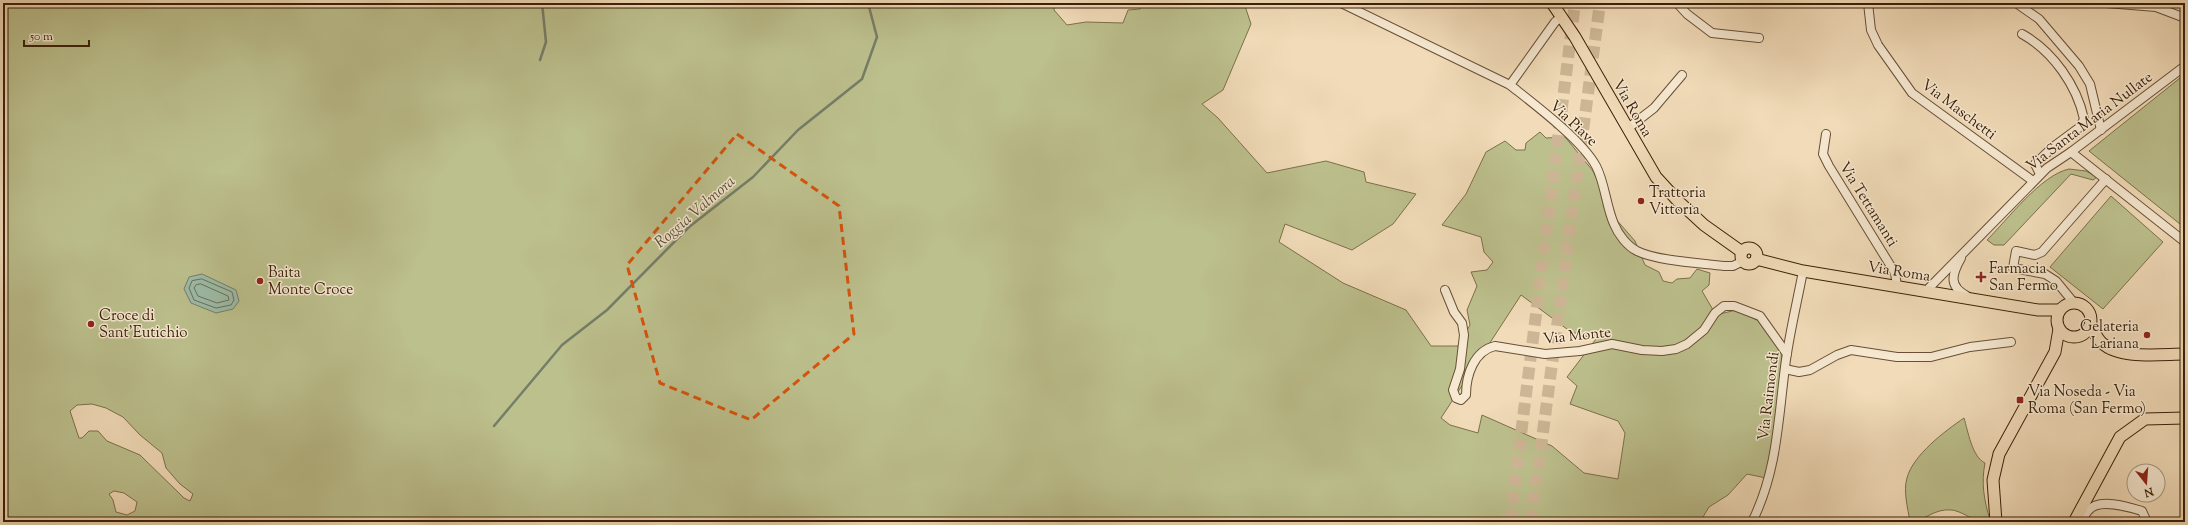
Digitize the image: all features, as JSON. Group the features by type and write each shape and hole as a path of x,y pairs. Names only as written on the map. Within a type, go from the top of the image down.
{"main road":[{"name":"Via Roma","path":"1553,4 1575,37 1656,177 1678,201 1704,225 1750,263 1756,259 1803,271 2038,310 2060,310"},
{"path":"1996,522 1993,480 1999,454 2055,352 2060,310 2068,304 2074,303 2085,307 2089,313 2090,325 2102,343 2109,348 2132,354 2185,354"},
{"name":"Via Roma","path":"2038,310 2058,326"},
{"path":"2055,352 2074,337 2084,334 2090,325"},
{"path":"2058,326 2066,336 2074,337"},
{"path":"2074,522 2120,437 2144,419 2185,418"}],"street":[{"path":"1677,3 1686,14 1712,33 1759,38"},
{"name":"Via Maschetti","path":"1868,3 1872,30 1878,45 1912,93 2033,181"},
{"path":"2016,3 2039,19 2078,66 2090,84 2101,130"},
{"path":"2106,3 2156,7 2185,18"},
{"name":"Via Piave","path":"1344,5 1510,85 1578,143 1589,155 1596,167 1614,225 1628,244 1637,251 1650,256 1733,266 1743,256"},
{"path":"1510,85 1555,22 1562,16"},
{"path":"2022,34 2042,47 2058,65 2080,104 2084,119 2080,127 2053,147 2035,164 2040,174"},
{"name":"Via Santa Maria Nullate","path":"1926,291 2040,174 2185,66"},
{"path":"1627,129 1654,108 1682,75"},
{"name":"Via Tettamanti","path":"1826,134 1823,154 1895,273 1897,286"},
{"path":"2071,152 2185,242"},
{"path":"2074,303 2056,281 2045,274 2013,268 2016,251 2034,255 2042,252 2106,179"},
{"name":"Via Santa Maria Nullate","path":"1963,254 1952,276 1954,284 1960,292 1975,299"},
{"name":"Via Raimondi","path":"1752,522 1768,486 1778,436 1787,354 1803,271"},
{"name":"Via Monte","path":"1445,290 1454,312 1462,323 1464,335 1460,369 1453,390 1456,398 1461,400 1466,395 1466,382 1472,365 1490,347 1495,346 1545,354 1580,351 1612,344 1642,350 1662,351 1676,349 1704,330 1715,313 1724,306 1734,306 1760,316 1787,354"},
{"path":"1785,369 1799,372 1810,370 1837,355 1851,350 1897,356 1931,357 1945,355 1970,346 2011,342"},
{"path":"2082,522 2088,510 2095,505 2101,504 2122,505 2142,511 2147,522"}],"highlighted area":[{"path":"737,134 839,206 854,334 751,420 660,383 627,265"}],"green space":[{"path":"3,3 1055,3 1054,10 1067,25 1086,22 1123,23 1128,10 1140,9 1142,3 1244,3 1251,24 1223,90 1202,104 1218,118 1267,173 1326,161 1364,172 1366,182 1416,194 1393,224 1352,250 1285,224 1279,242 1343,283 1406,310 1431,346 1458,346 1470,325 1467,310 1477,286 1471,272 1487,270 1493,262 1484,252 1481,237 1442,225 1466,194 1486,152 1505,141 1516,150 1525,150 1526,143 1540,132 1546,138 1565,137 1593,171 1614,217 1635,241 1645,265 1659,272 1663,281 1672,283 1677,279 1690,278 1697,269 1710,273 1709,285 1702,291 1716,315 1736,310 1761,322 1782,353 1780,415 1766,478 1747,474 1728,495 1709,507 1700,522 3,522","holes":["1521,295 1571,332 1596,339 1567,377 1577,386 1570,404 1618,421 1625,433 1618,479 1584,473 1552,446 1482,415 1478,433 1450,425 1441,418","92,404 106,408 123,417 140,435 162,453 166,468 180,484 193,494 190,501 184,498 140,455 107,441 98,431 89,431 82,438 79,438 70,411 77,405","114,491 124,493 137,502 135,511 127,515 116,512 113,500 109,494"]},
{"path":"2185,74 2185,228 2089,151"},
{"path":"2069,169 2086,171 2097,177 2093,180 2071,174 2004,245 1994,245 1987,240 2036,189 2058,173"},
{"path":"2111,196 2163,242 2103,309 2050,267"},
{"path":"1964,418 1974,450 1985,463 1983,478 1984,492 1990,520 1980,521 1957,511 1946,510 1910,522 1906,500 1906,483 1910,469 1931,444"}],"water":[{"path":"202,274 236,290 239,301 233,309 216,313 191,303 184,289 189,277"}],"waterway":[{"path":"540,60 546,42 542,3"},
{"name":"Roggia Valmora","path":"494,426 562,345 607,310 689,227 753,177 798,130 862,79 877,37 868,3"}],"tunnel":[{"path":"1510,522 1575,3"},
{"path":"1531,522 1600,3"}],"place":[{"name":"Trattoria Vittoria","path":"1641,201"},
{"name":"Farmacia San Fermo","path":"1981,277"},
{"name":"Baita Monte Croce","path":"260,281"},
{"name":"Croce di Sant'Eutichio","path":"91,324"},
{"name":"Gelateria Lariana","path":"2147,335"},
{"name":"Via Noseda - Via Roma (San Fermo)","path":"2020,400"}]}
